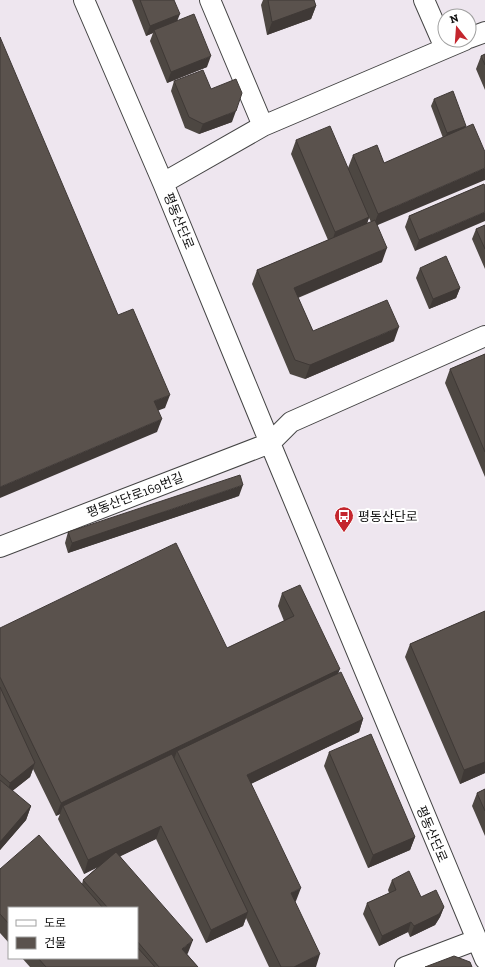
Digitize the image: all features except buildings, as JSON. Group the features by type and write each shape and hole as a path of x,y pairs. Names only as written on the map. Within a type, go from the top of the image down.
{"street":[{"name":"평동산단로","path":"84,0 163,183 485,959"},
{"path":"210,0 263,126"},
{"path":"424,0 437,30"},
{"path":"163,183 263,126 445,48"},
{"path":"270,443 291,422 485,336"},
{"name":"평동산단로169번길","path":"0,547 270,443"},
{"path":"406,967 476,940"}],"shaded area":[{"path":"0,0 485,0 485,967 0,967"}],"place":[{"name":"평동산단로","path":"344,533"}]}
